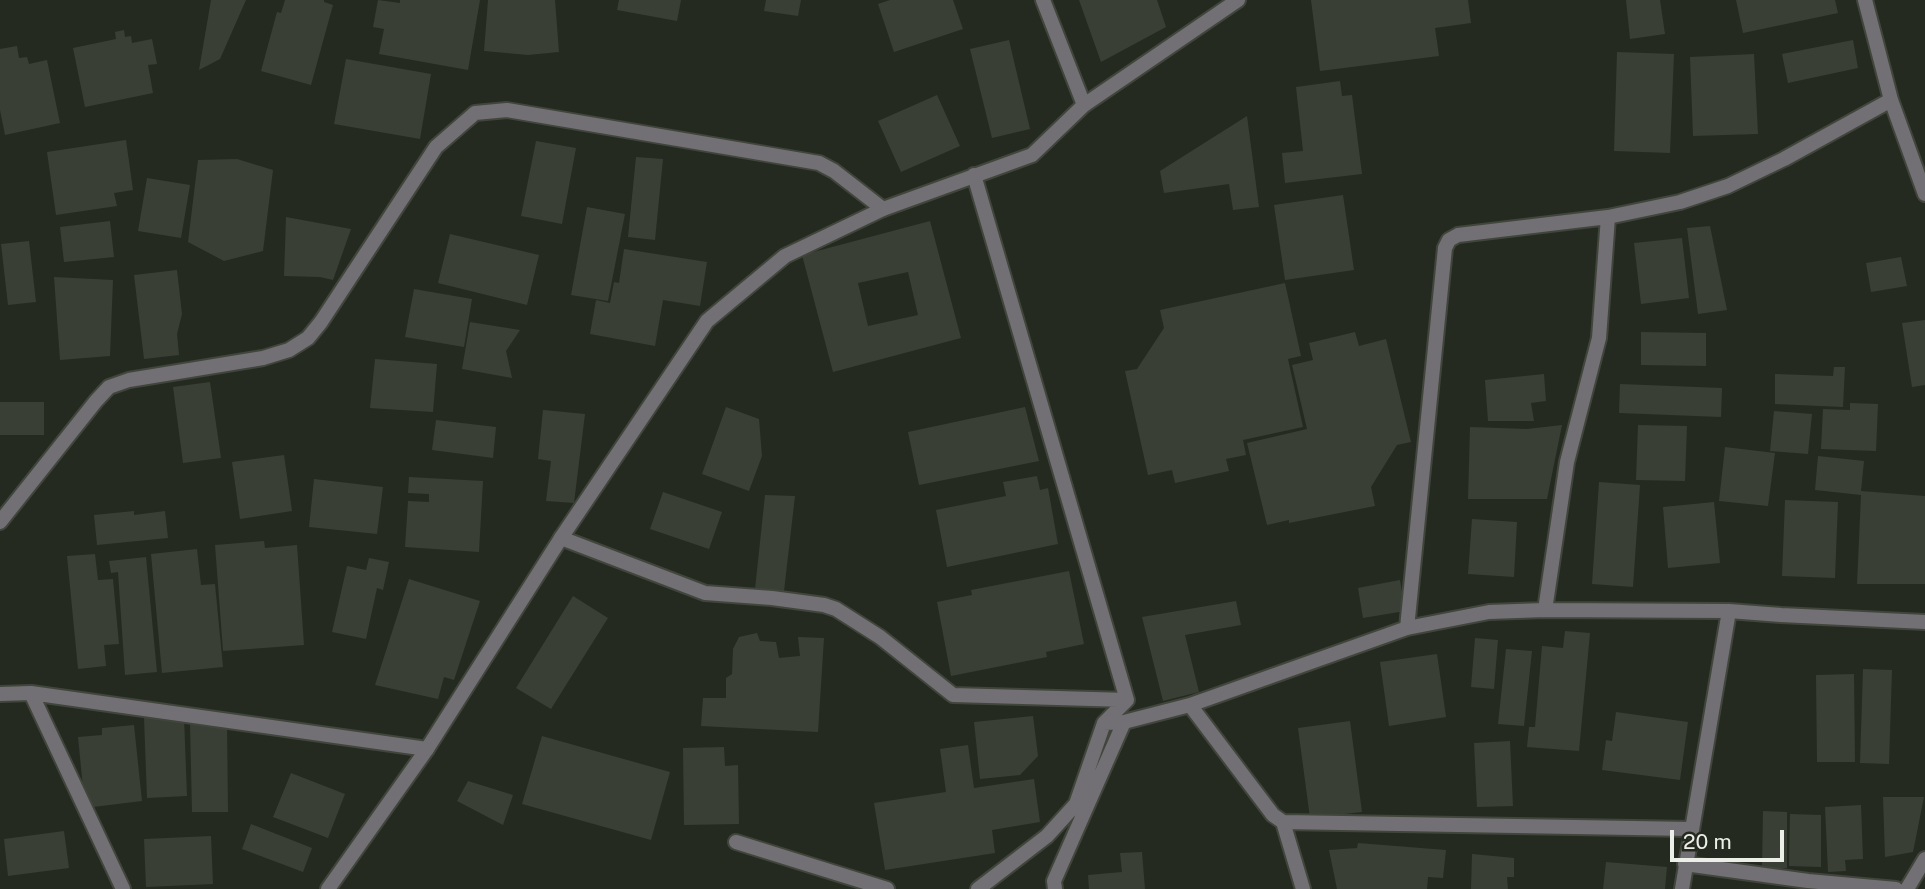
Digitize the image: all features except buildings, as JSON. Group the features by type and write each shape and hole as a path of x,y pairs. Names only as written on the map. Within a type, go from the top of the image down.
{"street":[{"path":"1044,0 1084,105"},
{"path":"328,889 427,748 561,538 706,321 785,256 883,209 1032,155 1084,105 1238,0"},
{"path":"1865,0 1891,100 1925,194"},
{"path":"1407,628 1446,248 1449,240 1458,235 1608,217 1680,202 1728,186 1784,159 1891,100"},
{"path":"0,522 109,387 129,380 263,358 289,350 308,338 436,147 475,113 507,110 819,163 834,170 883,209"},
{"path":"974,175 1127,700"},
{"path":"1545,610 1567,462 1599,338 1608,217"},
{"path":"561,538 705,593 772,598 836,609 880,636 953,695 1127,700"},
{"path":"1104,723 1124,722 1190,705 1407,628 1489,612 1729,611 1925,622"},
{"path":"1682,889 1729,611"},
{"path":"0,694 31,693 427,748"},
{"path":"31,693 123,889"},
{"path":"978,889 1047,836 1076,804 1104,723 1127,700"},
{"path":"1190,705 1273,815 1283,822 1691,829"},
{"path":"1055,889 1054,881 1124,722"},
{"path":"1283,822 1303,889"},
{"path":"736,842 887,889"},
{"path":"1907,889 1925,859"},
{"path":"1685,864 1808,885 1896,889"}]}
